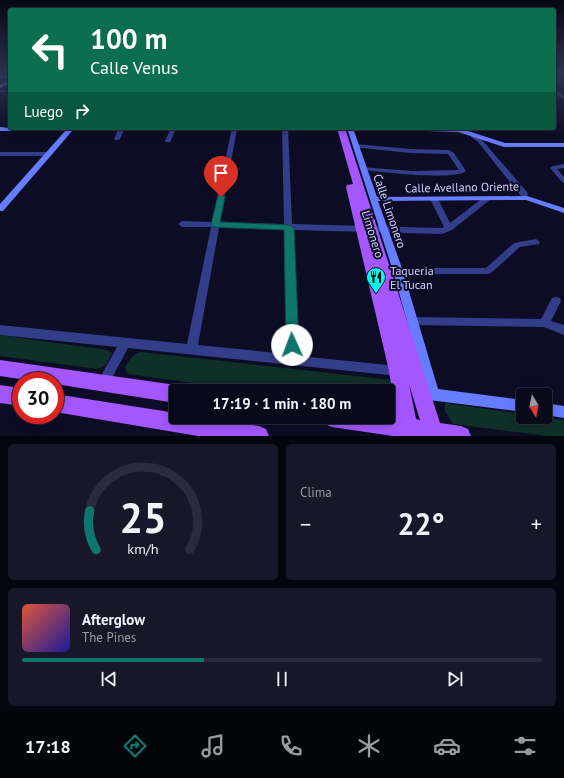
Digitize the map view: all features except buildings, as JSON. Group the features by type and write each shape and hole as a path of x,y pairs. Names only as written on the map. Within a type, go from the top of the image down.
{"main road":[{"path":"336,130 373,230 409,432"},
{"name":"Limonero","path":"342,130 373,230 428,394 433,432"},
{"path":"0,368 169,393"},
{"path":"0,394 12,396"},
{"path":"64,404 259,436"},
{"path":"368,424 409,432 433,432 461,436"}],"street":[{"path":"0,209 70,130 121,130 116,139"},
{"path":"168,141 173,130"},
{"path":"192,350 234,130"},
{"path":"285,130 293,360"},
{"name":"Calle Limonero","path":"351,130 362,168 374,199 373,230 398,271 413,321 428,394"},
{"path":"459,130 474,133 526,196 564,211"},
{"path":"462,130 503,142 564,144"},
{"path":"355,146 410,151 444,151 452,154 463,171 457,173 412,172 362,168"},
{"path":"0,154 50,154"},
{"path":"564,166 553,168 564,181"},
{"name":"Calle Avellano Oriente","path":"374,199 487,199 526,196"},
{"path":"182,224 442,231 450,228 487,199"},
{"path":"434,200 450,228"},
{"path":"398,271 488,270 517,245 536,242"},
{"path":"544,323 556,301"},
{"path":"413,321 544,323 564,330"},
{"path":"0,330 398,371"},
{"path":"103,383 125,343"},
{"path":"402,391 516,405"},
{"path":"552,411 564,412"}],"green space":[{"path":"0,335 107,350 112,353 106,365 97,369 0,356"},
{"path":"141,352 392,380 393,384 200,384 128,374 125,368 131,358"},
{"path":"445,403 516,413 516,424 552,424 552,418 564,420 564,436 547,436 453,424 445,411"}],"place":[{"name":"Taqueria El Tucan","path":"376,294"}],"route":[{"path":"221,197 215,225 289,228 292,345"}]}
